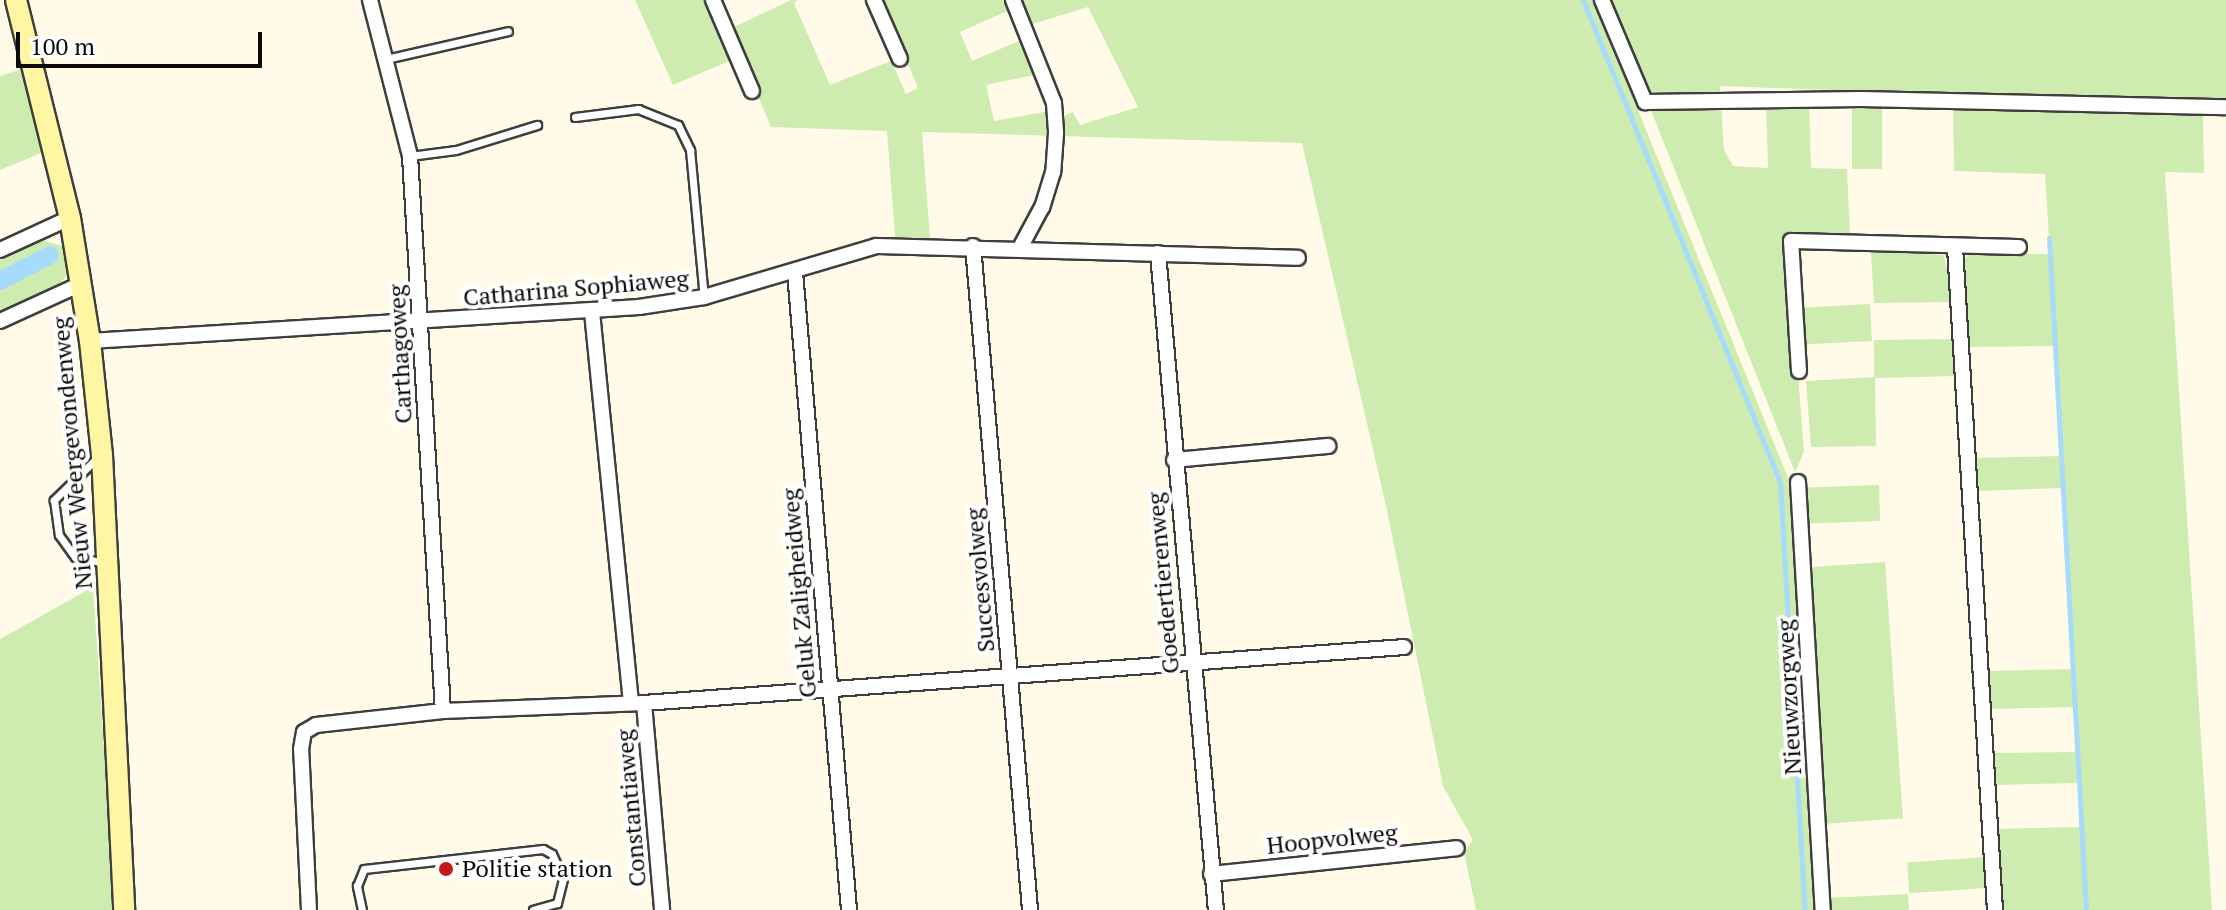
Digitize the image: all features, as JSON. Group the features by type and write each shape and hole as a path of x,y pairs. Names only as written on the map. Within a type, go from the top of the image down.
{"street":[{"name":"Nieuw Weergevondenweg","path":"16,0 70,218 90,341 102,455 124,910"},
{"name":"Carthagoweg","path":"370,0 410,156 443,711"},
{"path":"713,0 752,91"},
{"path":"874,0 900,59"},
{"path":"1013,0 1054,103 1056,133 1046,195 1020,248"},
{"path":"1602,0 1641,96 1654,103 1861,99 2226,107"},
{"path":"0,250 70,218"},
{"path":"1799,371 1791,241 2019,247"},
{"name":"Catharina Sophiaweg","path":"90,341 592,312 704,297 876,246 973,246 1298,258"},
{"name":"Succesvolweg","path":"973,246 1030,910"},
{"path":"1955,247 1995,910"},
{"name":"Goedertierenweg","path":"1158,253 1216,910"},
{"name":"Geluk Zaligheidweg","path":"795,272 849,910"},
{"path":"0,321 83,283"},
{"name":"Constantiaweg","path":"592,312 662,910"},
{"path":"1174,460 1328,446"},
{"name":"Nieuwzorgweg","path":"1798,482 1823,910"},
{"path":"300,910 309,910 304,732 316,725 443,711 638,703 1404,647"},
{"name":"Hoopvolweg","path":"1211,874 1457,848"}],"lane":[{"path":"386,59 508,31"},
{"path":"575,117 638,109 678,125 690,150 704,297"},
{"path":"410,156 456,150 537,125"},
{"path":"102,455 54,500 59,535 75,557 108,563"},
{"path":"362,910 357,875 364,869 543,849 552,854 563,879 557,903 533,910"}],"green space":[{"path":"635,0 708,0 734,59 673,85"},
{"path":"791,0 798,0 794,3 830,85 891,61 906,94 918,88 881,0 1008,0 1012,9 960,32 972,61 1023,39 1038,74 986,85 994,121 1050,111 1055,120 1073,112 1080,125 1138,107 1088,7 1029,25 1019,0 1593,0 1791,485 1817,910 1476,910 1464,852 1473,840 1443,786 1386,506 1302,143 922,132 930,238 895,237 887,131 771,127 730,29"},
{"path":"1607,0 2226,0 2226,104 1720,86 1724,150 1733,166 1768,168 1766,102 1809,103 1811,168 1847,169 1850,234 1787,235 1804,452 1795,472"},
{"path":"22,69 46,151 0,170 0,76"},
{"path":"1852,103 1882,103 1882,169 1852,169"},
{"path":"1953,105 2203,113 2204,173 2165,172 2212,910 1999,910 1993,829 2082,827 2079,783 1993,785 1992,753 2077,752 2075,707 1989,709 1987,671 2073,669 2063,488 1975,491 1973,458 2061,456 2055,346 1966,347 1961,262 1970,254 2050,254 2045,174 1954,171"},
{"path":"39,240 63,246 67,276 51,292 0,311 0,260"},
{"path":"1871,251 1944,255 1954,302 1874,303"},
{"path":"1870,304 1872,341 1802,345 1800,308"},
{"path":"1956,339 1957,376 1875,378 1876,446 1811,447 1806,381 1874,377 1874,340"},
{"path":"1879,485 1880,521 1802,524 1801,488"},
{"path":"1885,562 1903,818 1824,824 1806,568"},
{"path":"93,587 115,910 0,910 0,639"},
{"path":"1985,857 1987,888 1909,893 1907,862"},
{"path":"1908,894 1909,910 1828,910 1827,898"}],"waterway":[{"path":"1583,0 1780,482 1805,910"},
{"path":"2049,238 2086,910"},
{"path":"0,281 50,255"},
{"path":"0,281 50,255"}],"place":[{"name":"Politie station","path":"446,869"}]}
